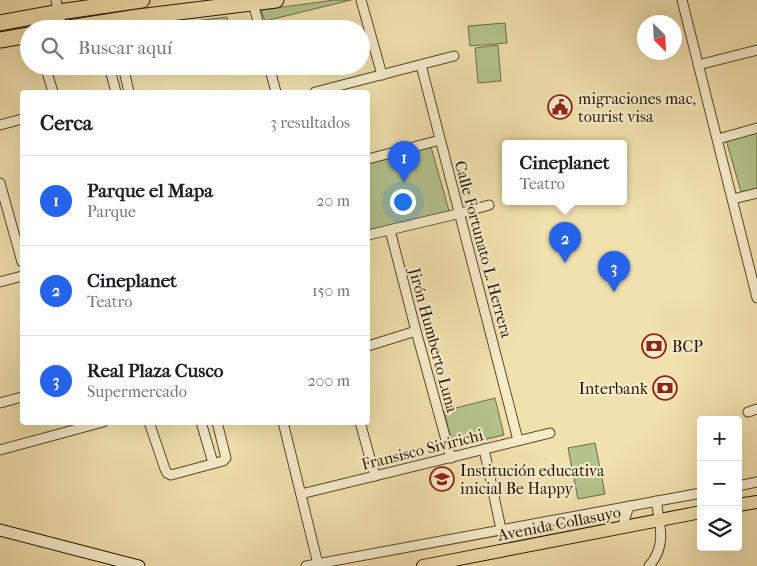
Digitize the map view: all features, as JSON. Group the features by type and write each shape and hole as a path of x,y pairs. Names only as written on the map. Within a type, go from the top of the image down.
{"highway":[{"path":"40,20 58,6 142,0"},
{"path":"136,20 252,1 276,0"},
{"path":"0,23 20,25"},
{"path":"0,40 20,31"}],"main road":[{"path":"742,504 757,502"},
{"name":"Avenida Collasuyo","path":"423,566 697,513"}],"street":[{"path":"361,0 367,20"},
{"path":"682,0 733,199 753,267 757,298"},
{"path":"252,1 257,20"},
{"path":"58,6 60,20"},
{"path":"370,32 382,75"},
{"path":"698,65 757,50"},
{"path":"323,90 454,56"},
{"name":"Calle Fortunato L. Herrera","path":"421,65 461,213 518,440"},
{"path":"48,75 52,90"},
{"path":"111,75 115,90"},
{"path":"125,75 129,90"},
{"path":"271,75 275,90"},
{"path":"0,125 20,120"},
{"path":"718,138 757,128"},
{"path":"370,158 440,140"},
{"path":"0,183 20,255"},
{"path":"733,199 757,192"},
{"path":"370,235 489,205"},
{"name":"Jirón Humberto Luna","path":"390,230 450,458"},
{"path":"0,282 20,277"},
{"path":"370,345 416,331"},
{"path":"0,402 20,397"},
{"path":"748,412 757,410"},
{"path":"0,450 70,427 84,425"},
{"path":"150,425 167,473 171,475 226,458 219,425"},
{"path":"202,425 213,463"},
{"path":"284,425 318,564"},
{"path":"361,425 375,476"},
{"name":"Fransisco Sivirichi","path":"301,494 550,433"},
{"path":"484,449 502,529"},
{"path":"742,485 757,482"},
{"path":"306,566 697,494"},
{"path":"652,564 661,545 656,501"},
{"path":"622,528 629,506"},
{"path":"0,530 139,566"}],"green space":[{"path":"335,0 351,0 269,20 265,20 261,10"},
{"path":"227,17 228,20 203,20"},
{"path":"175,18 181,20 158,20"},
{"path":"505,23 507,43 470,46 468,26"},
{"path":"498,45 501,81 478,83 475,48"},
{"path":"757,132 757,191 742,195 726,140"},
{"path":"431,147 449,211 370,232 370,163"},
{"path":"495,398 504,435 453,447 444,411"},
{"path":"595,443 605,494 578,499 568,448"}],"place":[{"name":"migraciones mac, tourist visa","path":"560,107"},
{"name":"Parque el Mapa","path":"404,182"},
{"name":"Cineplanet","path":"565,263"},
{"name":"Real Plaza Cusco","path":"614,292"},
{"name":"BCP","path":"654,346"},
{"name":"Interbank","path":"665,388"},
{"name":"Institución educativa inicial Be Happy","path":"442,479"}]}
